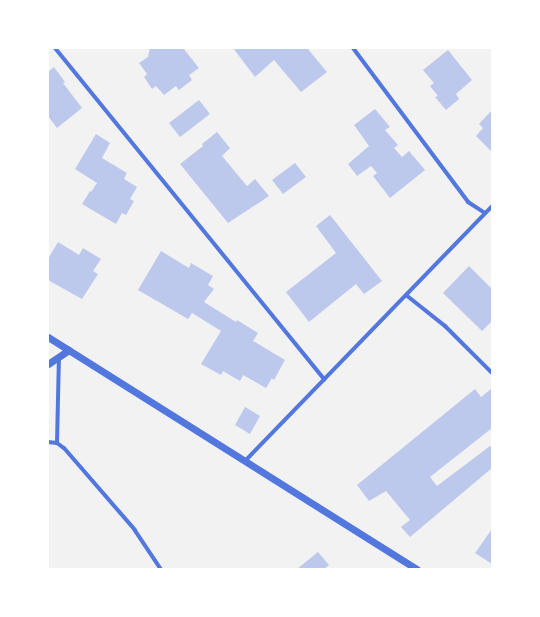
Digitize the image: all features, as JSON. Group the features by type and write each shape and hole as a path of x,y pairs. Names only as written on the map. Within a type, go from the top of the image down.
{"street":[{"path":"55,48 324,379"},
{"path":"353,48 468,202 485,213"},
{"path":"246,460 492,206"},
{"path":"406,295 445,326 492,373"},
{"path":"48,337 246,460 417,569"},
{"path":"48,364 69,350"},
{"path":"56,443 59,357"},
{"path":"48,442 56,443 64,448 135,530 161,569"}],"building":[{"path":"150,48 183,48 199,68 189,75 192,80 179,90 176,86 164,95 156,86 152,89 144,77 147,74 139,63 148,57"},
{"path":"233,48 307,48 327,72 301,92 274,60 255,77"},
{"path":"448,50 472,80 456,94 459,99 446,110 435,97 438,96 430,86 434,83 423,70"},
{"path":"54,67 65,82 63,83 82,108 57,128 48,116 48,72"},
{"path":"199,100 210,114 180,137 169,123"},
{"path":"375,109 390,127 385,130 398,145 394,148 402,157 409,151 425,170 390,198 373,176 377,173 371,166 357,176 348,164 369,146 354,125"},
{"path":"492,110 492,152 476,136 483,128 479,124"},
{"path":"217,132 230,148 222,156 247,186 255,179 269,196 228,223 180,164 203,146 202,144"},
{"path":"96,134 110,143 102,158 127,173 124,179 137,187 130,199 134,201 126,215 122,213 116,224 82,204 97,183 75,169"},
{"path":"295,163 306,177 283,194 272,180"},
{"path":"330,215 382,281 364,294 356,284 309,322 286,292 336,253 316,226"},
{"path":"58,242 79,255 83,248 101,259 93,271 98,274 82,299 48,280 48,259"},
{"path":"161,251 189,268 191,263 213,276 208,285 214,289 204,302 236,322 237,320 258,333 253,341 285,360 274,380 272,378 266,388 243,375 240,381 223,371 221,375 201,364 221,331 192,313 188,319 138,290"},
{"path":"469,266 492,289 492,321 482,331 443,293"},
{"path":"475,389 481,397 491,389 492,391 492,428 430,477 437,486 490,446 492,448 492,468 410,537 401,527 410,520 386,491 369,501 357,485"},
{"path":"245,407 260,416 250,434 235,425"},
{"path":"492,529 492,564 475,553"},
{"path":"318,552 329,565 324,569 297,569"}]}
